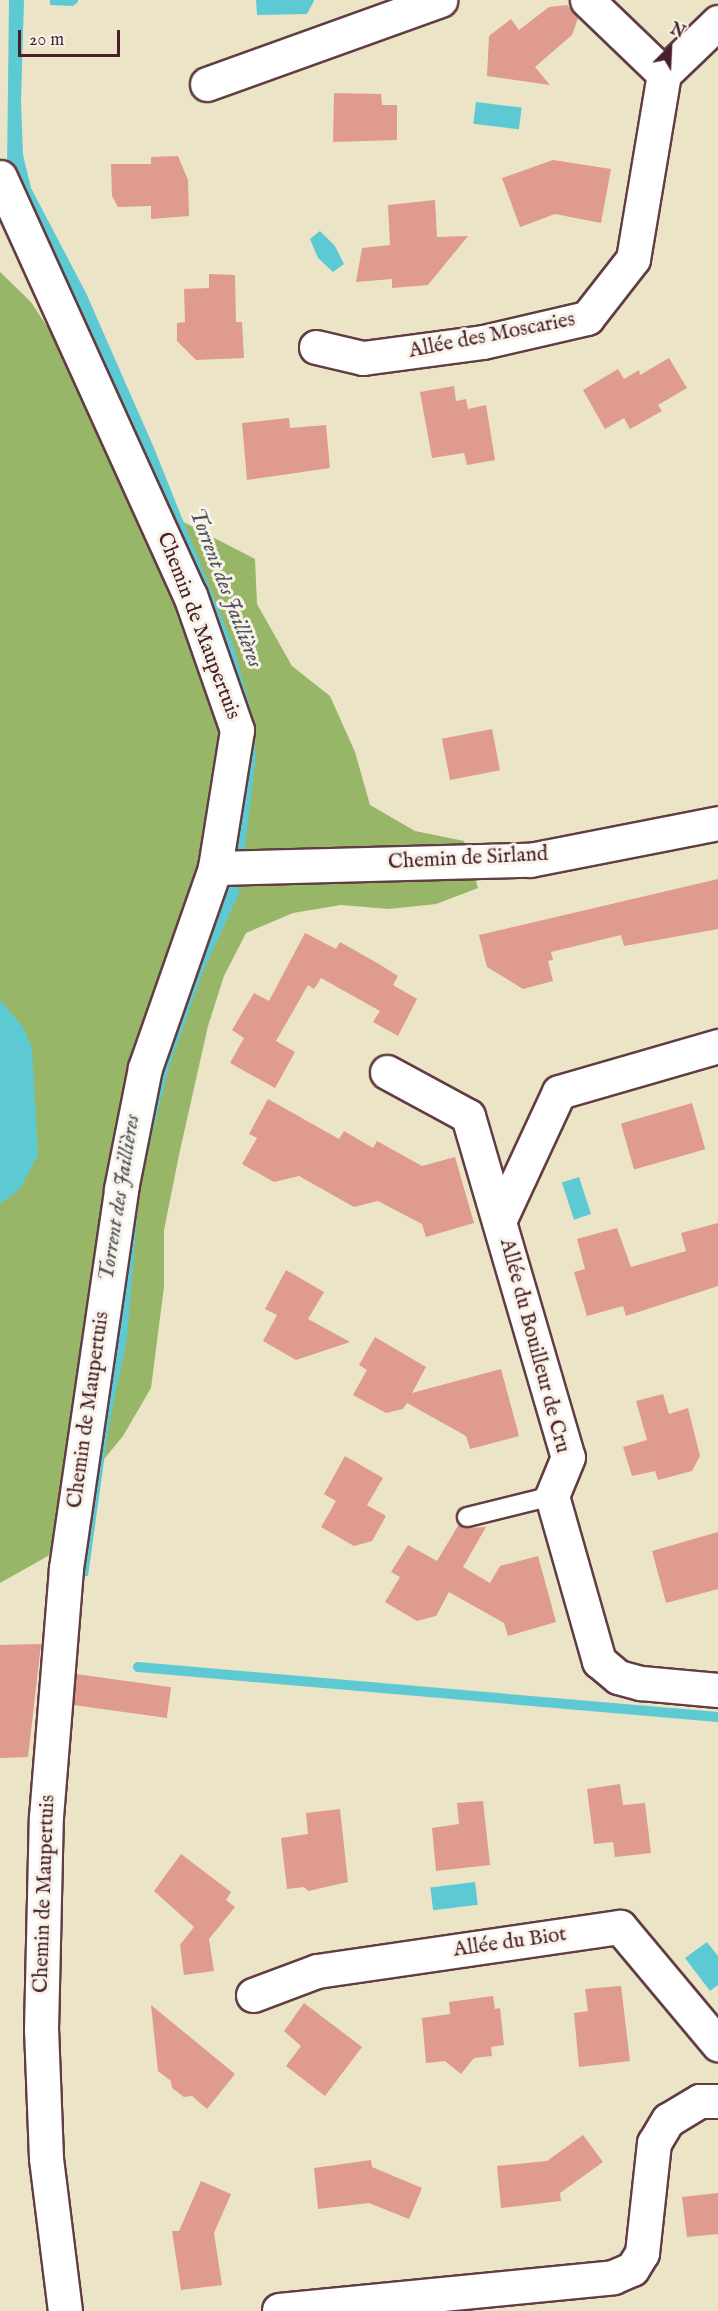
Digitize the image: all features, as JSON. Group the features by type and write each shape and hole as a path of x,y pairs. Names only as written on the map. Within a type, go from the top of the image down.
{"street":[{"path":"207,84 440,0"},
{"path":"587,0 664,74 718,22"},
{"name":"Allée des Moscaries","path":"316,347 363,358 483,342 587,318 633,259 664,74"},
{"name":"Chemin de Maupertuis","path":"0,177 190,595 237,730 218,868 145,1068 121,1189 66,1568 46,1817 41,2030 46,2158 65,2311"},
{"name":"Chemin de Sirland","path":"218,868 530,860 718,823"},
{"name":"Allée du Bouilleur de Cru","path":"499,1221 559,1092 718,1046"},
{"name":"Allée du Bouilleur de Cru","path":"387,1072 468,1116 568,1456 552,1496"},
{"path":"552,1496 599,1661 618,1677 641,1683 718,1690"},
{"name":"Allée du Biot","path":"253,1995 317,1971 620,1927 718,2044"},
{"path":"279,2310 613,2277 633,2269 642,2253 654,2144 668,2120 700,2101 718,2101"}],"lane":[{"path":"467,1517 552,1496"}],"green space":[{"path":"0,272 31,302 170,515 255,559 257,604 292,666 330,696 355,752 370,805 415,831 464,841 478,888 436,904 389,909 341,905 293,913 246,933 224,976 208,1026 179,1155 164,1230 164,1287 151,1388 123,1436 95,1470 75,1515 48,1556 0,1583"}],"water":[{"path":"9,0 24,0 21,101 23,155 31,188 86,293 154,448 234,648 251,711 256,755 244,855 234,856 222,640 101,357 7,171"},
{"path":"50,0 78,0 78,2 73,6 50,5"},
{"path":"256,0 314,1 307,14 257,15"},
{"path":"476,102 522,108 519,129 473,124"},
{"path":"320,231 335,246 344,264 333,272 318,258 310,239"},
{"path":"242,887 202,974 169,1067 140,1183 127,1338 109,1425 88,1576 81,1576 151,1089 208,934 226,901"},
{"path":"0,1000 23,1027 32,1048 38,1155 19,1190 0,1204"},
{"path":"579,1177 591,1214 574,1220 562,1183"},
{"path":"475,1882 478,1905 433,1910 430,1887"},
{"path":"707,1942 718,1956 718,1985 710,1991 685,1958"}],"building":[{"path":"567,5 578,18 572,35 535,67 550,85 487,76 489,36 511,19 519,30 549,7"},
{"path":"334,93 381,94 382,105 397,105 397,140 333,142"},
{"path":"178,156 188,180 189,216 151,219 151,206 118,207 112,196 111,164 151,164 151,157"},
{"path":"553,160 611,169 601,223 555,214 520,227 502,178"},
{"path":"435,200 437,237 468,236 428,285 392,288 392,279 356,282 362,248 390,245 388,205"},
{"path":"209,274 235,275 236,322 242,322 244,358 196,360 177,341 177,323 185,322 184,289 209,288"},
{"path":"669,358 687,388 658,405 662,411 630,429 624,418 605,429 583,390 618,369 624,379 639,370 640,375"},
{"path":"454,386 456,401 466,399 468,409 486,405 495,460 467,465 464,453 432,458 420,392"},
{"path":"289,418 290,428 326,425 330,468 247,480 242,423"},
{"path":"492,729 500,770 450,780 442,739"},
{"path":"718,879 718,929 624,946 621,935 551,952 553,960 548,961 553,981 523,989 487,967 479,935"},
{"path":"305,933 336,949 340,942 379,964 398,976 393,985 417,999 398,1036 373,1022 380,1011 321,978 314,989 308,985 276,1041 295,1052 275,1088 230,1063 244,1038 232,1030 254,993 269,1001"},
{"path":"268,1099 339,1139 344,1131 373,1148 377,1141 422,1166 455,1157 474,1223 426,1237 422,1224 378,1201 354,1207 299,1176 274,1182 242,1164 257,1138 249,1134"},
{"path":"692,1103 705,1149 634,1170 621,1123"},
{"path":"718,1223 718,1286 626,1316 623,1306 587,1316 574,1272 585,1269 577,1239 617,1228 631,1267 686,1251 681,1233"},
{"path":"286,1270 324,1292 308,1319 350,1342 296,1360 263,1341 277,1315 265,1309"},
{"path":"375,1337 426,1367 412,1393 501,1369 519,1436 470,1449 466,1436 407,1403 403,1409 386,1413 353,1395 367,1370 359,1365"},
{"path":"663,1394 669,1414 688,1408 700,1456 692,1471 658,1480 655,1471 632,1476 623,1447 647,1440 636,1401"},
{"path":"345,1456 383,1478 367,1505 386,1516 372,1541 354,1546 321,1527 336,1501 324,1494"},
{"path":"459,1524 464,1528 486,1527 463,1567 490,1583 500,1566 538,1556 556,1622 508,1636 504,1623 449,1592 436,1616 417,1621 385,1602 400,1577 391,1572 408,1545 437,1561"},
{"path":"718,1532 718,1589 666,1603 652,1551"},
{"path":"41,1644 28,1757 0,1758 0,1645"},
{"path":"76,1674 171,1687 167,1718 72,1705"},
{"path":"620,1784 623,1805 645,1803 651,1853 615,1857 613,1842 594,1844 587,1789"},
{"path":"483,1801 490,1865 436,1871 432,1828 459,1824 457,1803"},
{"path":"340,1809 348,1882 308,1891 304,1887 287,1889 281,1838 308,1834 306,1813"},
{"path":"181,1854 231,1892 226,1900 235,1907 209,1939 214,1971 184,1975 180,1945 194,1927 154,1891"},
{"path":"621,1986 630,2061 579,2067 574,2013 588,2011 585,1989"},
{"path":"493,1996 495,2009 500,2008 504,2045 491,2047 492,2056 474,2058 461,2074 445,2061 426,2063 422,2018 450,2014 449,2002"},
{"path":"304,2003 362,2047 325,2096 286,2066 301,2046 284,2031"},
{"path":"151,2005 235,2074 207,2109 192,2096 184,2097 172,2088 171,2081 158,2071"},
{"path":"583,2135 603,2162 560,2193 561,2201 501,2208 497,2166 547,2161"},
{"path":"371,2160 372,2167 422,2188 409,2219 369,2203 318,2209 314,2168"},
{"path":"201,2181 231,2194 214,2233 222,2285 181,2290 172,2231 179,2231"},
{"path":"718,2193 718,2234 687,2237 682,2197"}],"waterway":[{"name":"Torrent des Jaillières","path":"228,906 237,872"},
{"path":"138,1667 718,1717"}]}
